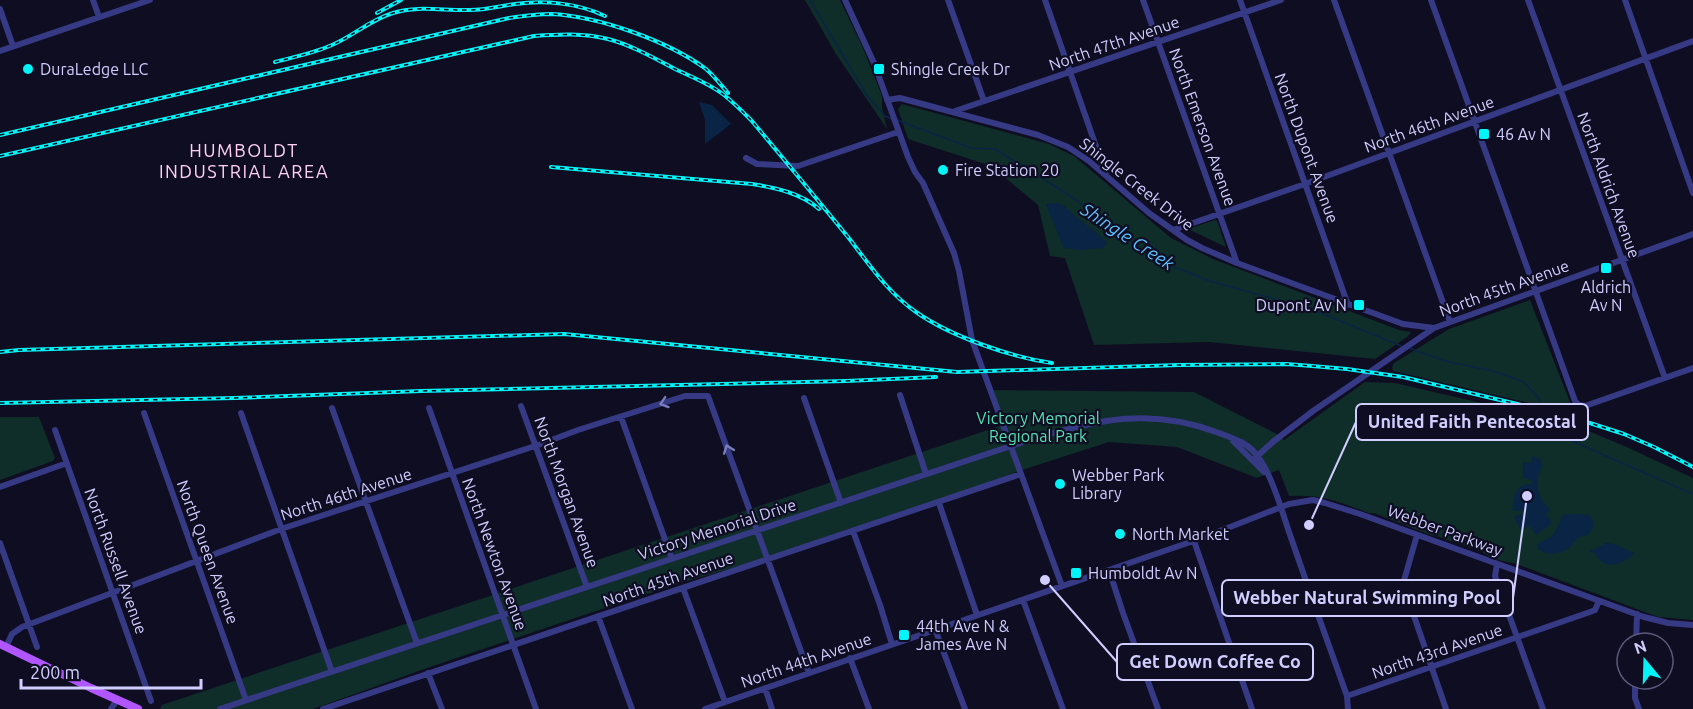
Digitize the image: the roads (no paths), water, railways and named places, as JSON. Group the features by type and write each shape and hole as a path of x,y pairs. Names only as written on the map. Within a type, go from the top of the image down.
{"main road":[{"path":"3,645 138,709"}],"street":[{"path":"93,0 99,17"},
{"path":"0,51 150,0"},
{"path":"845,0 870,53 897,130 915,172 923,183 954,253 972,340 1062,586"},
{"path":"948,0 984,101"},
{"path":"1045,0 1106,175"},
{"name":"North Emerson Avenue","path":"1143,0 1237,263"},
{"name":"North Dupont Avenue","path":"1239,0 1348,305"},
{"name":"North 47th Avenue","path":"955,112 1281,0"},
{"path":"1334,0 1450,322"},
{"path":"1431,0 1575,401 1585,406 1693,368"},
{"name":"North Aldrich Avenue","path":"1528,0 1665,378"},
{"path":"1625,0 1693,193"},
{"path":"0,9 14,46"},
{"name":"North 46th Avenue","path":"1173,230 1305,184 1693,41"},
{"name":"Shingle Creek Drive","path":"887,100 900,98 1058,141 1089,161 1149,213 1202,248 1403,324 1434,328"},
{"path":"746,158 757,164 798,166 897,130"},
{"name":"North 45th Avenue","path":"1255,458 1313,411 1434,328 1693,234"},
{"path":"900,395 926,474"},
{"name":"North 46th Avenue","path":"3,645 16,630 281,530 684,396 708,396 757,531"},
{"path":"804,398 841,503"},
{"name":"North Morgan Avenue","path":"521,406 587,587"},
{"path":"332,408 417,643"},
{"name":"North Newton Avenue","path":"429,408 536,709"},
{"name":"North Queen Avenue","path":"144,413 246,700"},
{"path":"241,413 332,672"},
{"path":"621,417 672,559"},
{"name":"Victory Memorial Drive","path":"220,709 1011,446 1094,422 1135,417 1169,419 1190,423 1244,443 1269,478 1280,507"},
{"name":"North Russell Avenue","path":"55,430 150,701"},
{"path":"0,487 67,463"},
{"name":"North 45th Avenue","path":"323,709 1022,474"},
{"name":"North 44th Avenue","path":"705,709 1194,541 1280,507 1301,501 1325,502"},
{"name":"Webber Parkway","path":"1325,502 1656,621 1693,625"},
{"path":"939,503 977,615"},
{"path":"1280,507 1347,696 1348,709"},
{"path":"757,531 809,673"},
{"path":"853,531 892,644"},
{"path":"1417,535 1403,584 1446,709"},
{"path":"1194,541 1252,709"},
{"path":"0,543 38,646"},
{"path":"1497,564 1495,576 1543,709"},
{"path":"1109,570 1158,709"},
{"path":"683,588 724,702"},
{"path":"1023,600 1063,709"},
{"name":"North 43rd Avenue","path":"1347,696 1590,612 1595,610 1599,601"},
{"path":"1636,631 1637,614"},
{"path":"598,616 632,709"},
{"path":"935,629 965,709"},
{"path":"850,658 869,709"},
{"path":"428,673 442,709"},
{"path":"765,688 772,709"},
{"path":"1635,691 1639,709"},
{"path":"111,709 117,700"},
{"path":"343,701 346,709"}],"water":[{"path":"699,102 712,105 731,124 705,144 705,120"},
{"path":"1058,203 1104,239 1107,243 1103,248 1080,250 1064,248 1046,204"},
{"path":"1532,456 1542,460 1538,489 1543,502 1550,510 1546,514 1552,523 1536,535 1530,527 1531,524 1521,531 1514,517 1523,513 1522,510 1513,511 1516,492 1522,486 1532,484 1532,480 1523,478 1523,462 1531,463"},
{"path":"1563,515 1589,515 1593,525 1592,531 1578,538 1572,545 1560,552 1551,554 1538,549 1537,544 1554,534"},
{"path":"1607,543 1634,553 1613,565 1604,564 1590,551"}],"waterway":[{"name":"Shingle Creek","path":"810,0 866,94 885,116 892,119"},
{"name":"Shingle Creek","path":"897,120 971,148 995,149 1072,197 1144,251 1176,268 1213,282 1311,309 1404,347"},
{"name":"Shingle Creek","path":"1409,348 1445,361 1493,371 1524,382 1541,401"},
{"name":"Shingle Creek","path":"1565,438 1693,494"}],"railway":[{"path":"377,13 401,0"},
{"path":"275,62 325,48 377,20 402,11 476,10 526,3 550,3 573,5 605,16"},
{"path":"0,135 509,18 540,14 590,20 653,40 706,69 728,93"},
{"path":"0,156 534,36 571,34 599,37 642,52 707,84 731,101 751,120 887,287 916,312 946,329 981,344 1018,356 1052,363"},
{"path":"551,167 752,184 796,195 819,209"},
{"path":"0,352 564,334 957,372 1286,364 1403,377 1568,416 1624,434 1693,467"},
{"path":"0,403 936,377"}],"place":[{"name":"DuraLedge LLC","path":"28,69"},
{"name":"Shingle Creek Dr","path":"879,69"},
{"name":"46 Av N","path":"1484,134"},
{"name":"Fire Station 20","path":"943,170"},
{"name":"Aldrich Av N","path":"1606,268"},
{"name":"Dupont Av N","path":"1359,305"},
{"name":"Webber Park Library","path":"1060,484"},
{"name":"Webber Natural Swimming Pool","path":"1527,496"},
{"name":"United Faith Pentecostal","path":"1309,525"},
{"name":"North Market","path":"1120,534"},
{"name":"Humboldt Av N","path":"1076,573"},
{"name":"Get Down Coffee Co","path":"1045,580"},
{"name":"44th Ave N & James Ave N","path":"904,635"}],"district":[{"name":"HUMBOLDT INDUSTRIAL AREA","path":"244,160"}],"park label":[{"name":"Victory Memorial Regional Park","path":"1038,427"}]}
